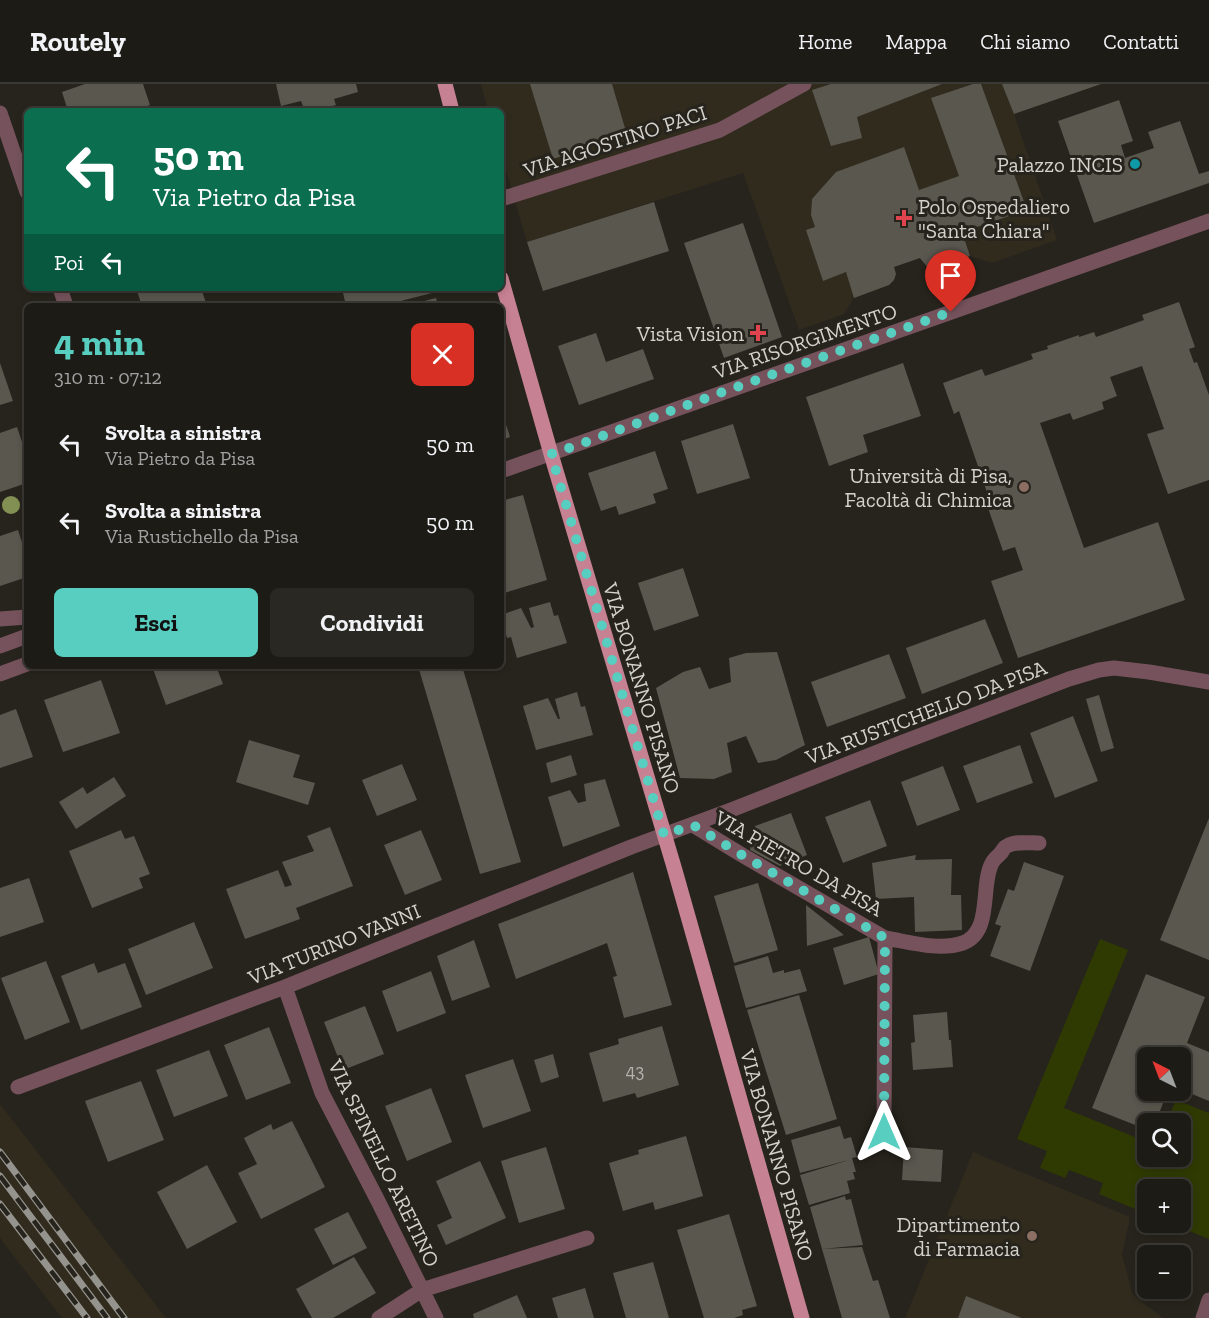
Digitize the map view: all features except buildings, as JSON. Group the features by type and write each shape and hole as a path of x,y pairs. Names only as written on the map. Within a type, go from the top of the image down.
{"main road":[{"path":"445,84 452,108"},
{"name":"VIA BONANNO PISANO","path":"504,289 802,1318"}],"street":[{"name":"VIA AGOSTINO PACI","path":"504,198 720,130 804,84"},
{"path":"0,113 24,183"},
{"name":"VIA RISORGIMENTO","path":"504,470 1209,221"},
{"path":"0,619 24,617"},
{"path":"0,646 24,637"},
{"path":"0,674 24,665"},
{"name":"VIA RUSTICHELLO DA PISA","path":"664,835 898,744 1098,670 1128,669 1209,682"},
{"name":"VIA PIETRO DA PISA","path":"693,825 885,938 932,946 966,942 979,928 992,862 1007,846 1039,843"},
{"name":"VIA TURINO VANNI","path":"18,1087 285,987 664,835"},
{"name":"VIA PIETRO DA PISA","path":"884,1132 885,938"},
{"name":"VIA SPINELLO ARETINO","path":"285,987 322,1093 436,1318"},
{"name":"VIA SPINELLO ARETINO","path":"422,1290 587,1238"},
{"path":"379,1318 422,1290"},
{"path":"1203,1318 1209,1300"}],"shaded area":[{"name":"Polo Ospedaliero \"Santa Chiara\"","path":"481,84 1102,84 1014,114 1057,240 992,263 970,256 935,272 919,258 894,267 896,274 889,285 854,298 844,314 799,330 743,173 527,242 504,164 504,108 487,108"},
{"path":"0,1104 166,1318 62,1318 19,1263 0,1238"},
{"name":"Dipartimento di Farmacia","path":"973,1152 1130,1217 1122,1255 1133,1295 1163,1318 905,1318"}],"green space":[{"path":"1100,939 1128,950 1064,1108 1137,1138 1137,1167 1191,1167 1191,1113 1170,1113 1176,1101 1179,1101 1209,1113 1209,1239 1191,1232 1191,1179 1137,1179 1137,1210 1099,1194 1103,1183 1069,1170 1065,1178 1040,1168 1047,1151 1017,1139"}],"railway":[{"path":"0,1152 124,1318"},
{"path":"0,1176 107,1318"},
{"path":"0,1204 87,1318"}],"place":[{"name":"Palazzo INCIS","path":"1135,164"},
{"name":"Polo Ospedaliero \"Santa Chiara\"","path":"904,218"},
{"name":"Vista Vision","path":"758,333"},
{"name":"Università di Pisa, Facoltà di Chimica","path":"1024,487"},
{"name":"Dipartimento di Farmacia","path":"1032,1236"}],"route":[{"path":"884,1132 885,938 693,825 664,835 551,454 951,312"}]}
